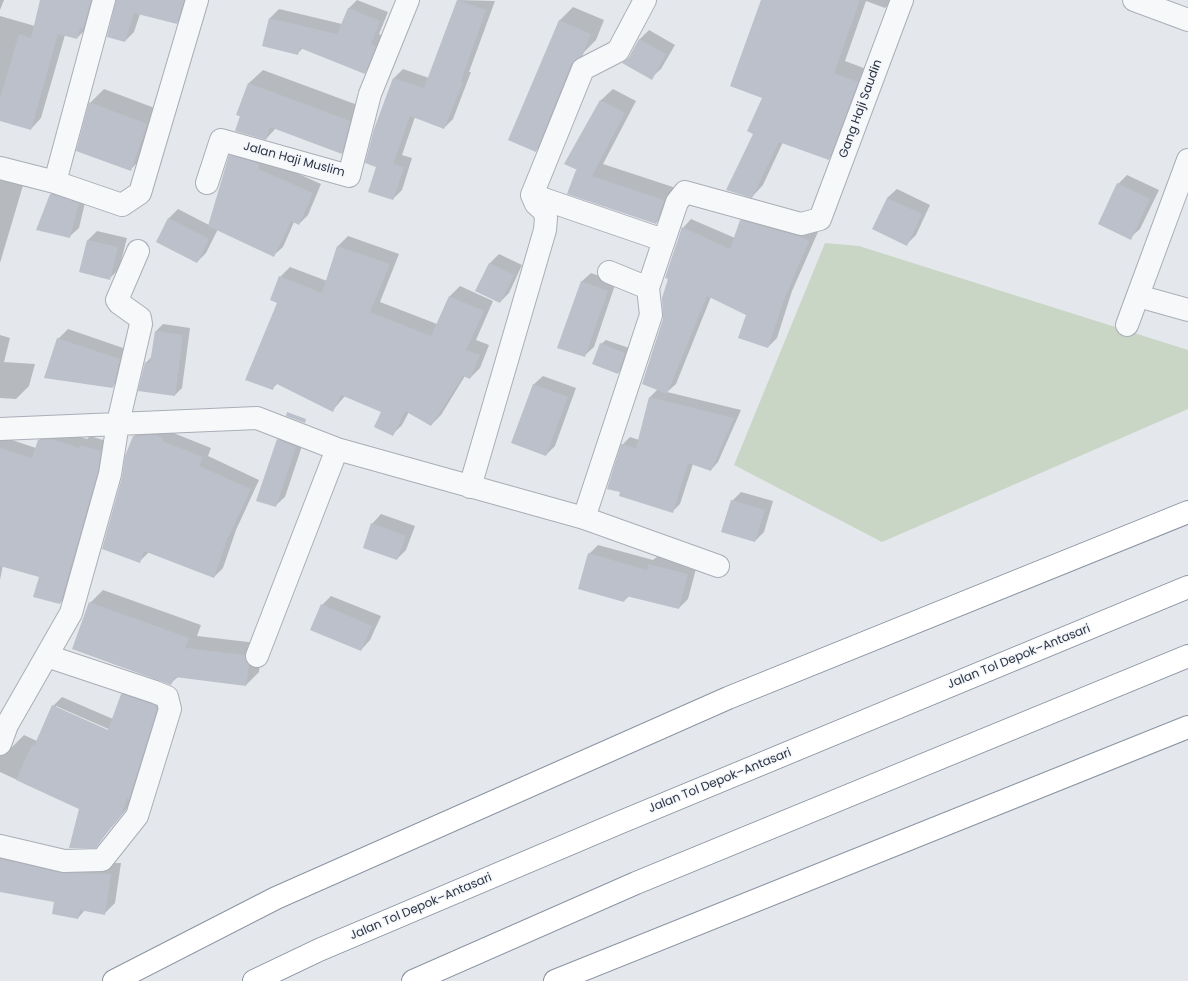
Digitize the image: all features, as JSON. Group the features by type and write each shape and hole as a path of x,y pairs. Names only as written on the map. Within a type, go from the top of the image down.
{"highway":[{"path":"114,981 276,898 728,698 1188,512"},
{"name":"Jalan Tol Depok–Antasari","path":"254,981 319,950 613,825 1188,588"},
{"path":"413,981 643,880 1188,656"},
{"path":"555,981 1188,727"}],"street":[{"path":"55,182 104,0"},
{"path":"0,168 55,182 122,205 140,193 197,0"},
{"name":"Jalan Haji Muslim","path":"206,183 221,140 349,176 370,94 408,0"},
{"path":"470,487 545,230 546,218 544,211 536,204 532,195 583,69 618,51 645,0"},
{"name":"Gang Haji Saudin","path":"663,240 677,202 685,192 801,224 820,219 902,0"},
{"path":"1134,0 1188,20"},
{"path":"1127,325 1188,160"},
{"path":"532,195 663,240 648,288 651,315 584,518"},
{"path":"2,730 71,613 110,474 118,423 141,324 140,318 119,304 117,300 138,251"},
{"path":"609,272 648,288"},
{"path":"1138,296 1188,310"},
{"path":"0,429 257,418 336,449 584,518 718,566"},
{"path":"257,656 336,449"},
{"path":"0,846 64,861 102,860 137,816 170,709 167,698 161,695 47,656"}],"green space":[{"path":"825,243 859,246 1188,350 1188,409 882,542 734,465"}],"building":[{"path":"40,0 91,0 83,29 80,28 77,39 58,34 31,130 0,121 0,99 19,34 31,38"},
{"path":"116,0 184,0 177,24 134,13 125,42 107,37"},
{"path":"457,0 486,10 461,81 463,82 444,129 410,116 393,164 404,167 393,200 368,192 376,167 365,163 374,129 393,78 424,88"},
{"path":"761,0 860,0 834,73 858,82 829,160 779,142 752,198 726,190 753,134 747,131 762,98 730,86"},
{"path":"348,8 380,21 371,44 376,46 365,74 300,48 298,55 262,46 269,18 337,34"},
{"path":"559,20 591,34 582,55 571,64 536,152 508,140"},
{"path":"639,39 666,54 652,80 622,63 629,57"},
{"path":"248,83 350,121 342,154 270,127 266,140 235,131 240,116 236,115"},
{"path":"600,100 625,113 592,176 664,200 656,224 567,194 576,170 586,174 564,164"},
{"path":"89,102 147,124 131,171 76,151"},
{"path":"229,155 259,164 258,169 313,193 299,225 291,221 274,257 208,226"},
{"path":"1117,183 1150,199 1131,240 1098,224"},
{"path":"50,194 79,203 70,238 36,230"},
{"path":"887,198 922,214 907,246 872,229"},
{"path":"168,218 209,239 197,263 156,242"},
{"path":"740,220 798,236 809,241 784,300 768,348 738,338 746,315 707,296 667,394 642,384 663,319 662,298 668,279 665,278 682,227 730,249"},
{"path":"87,240 118,247 110,280 79,272"},
{"path":"337,246 390,264 370,312 431,336 449,296 484,311 466,350 480,355 470,379 463,376 431,426 405,411 393,436 374,427 381,412 341,395 333,412 275,383 273,390 245,380 277,303 270,300 279,276 322,293"},
{"path":"489,263 514,275 500,303 475,291"},
{"path":"581,281 608,291 585,357 557,348"},
{"path":"155,331 183,335 175,396 138,391 145,362 150,363"},
{"path":"57,338 120,359 113,388 44,378"},
{"path":"600,343 625,353 618,374 592,364"},
{"path":"533,384 568,397 546,456 511,443"},
{"path":"649,397 734,418 711,471 688,463 673,513 619,496 620,492 607,489 621,444 636,448"},
{"path":"287,412 306,419 305,423 286,416"},
{"path":"156,435 163,438 162,441 203,457 199,466 251,489 227,540 214,578 144,551 140,563 102,549 122,477 125,456 133,436"},
{"path":"52,439 79,448 80,445 101,451 98,471 60,604 33,597 39,577 0,566 0,448 32,458 38,440"},
{"path":"277,439 296,447 276,507 256,501"},
{"path":"731,500 765,510 755,542 721,532"},
{"path":"371,523 406,536 397,560 363,548"},
{"path":"588,553 647,570 648,564 688,574 679,609 626,596 624,602 578,589"},
{"path":"89,602 189,638 185,648 245,655 249,665 246,686 175,677 171,685 72,649"},
{"path":"321,604 372,626 361,651 310,630"},
{"path":"121,694 156,706 157,709 129,799 127,798 121,816 96,848 69,848 79,809 16,780 32,745 34,746 52,705 108,730"},
{"path":"0,859 61,873 111,874 105,915 80,910 78,919 52,914 54,902 0,892"}]}
